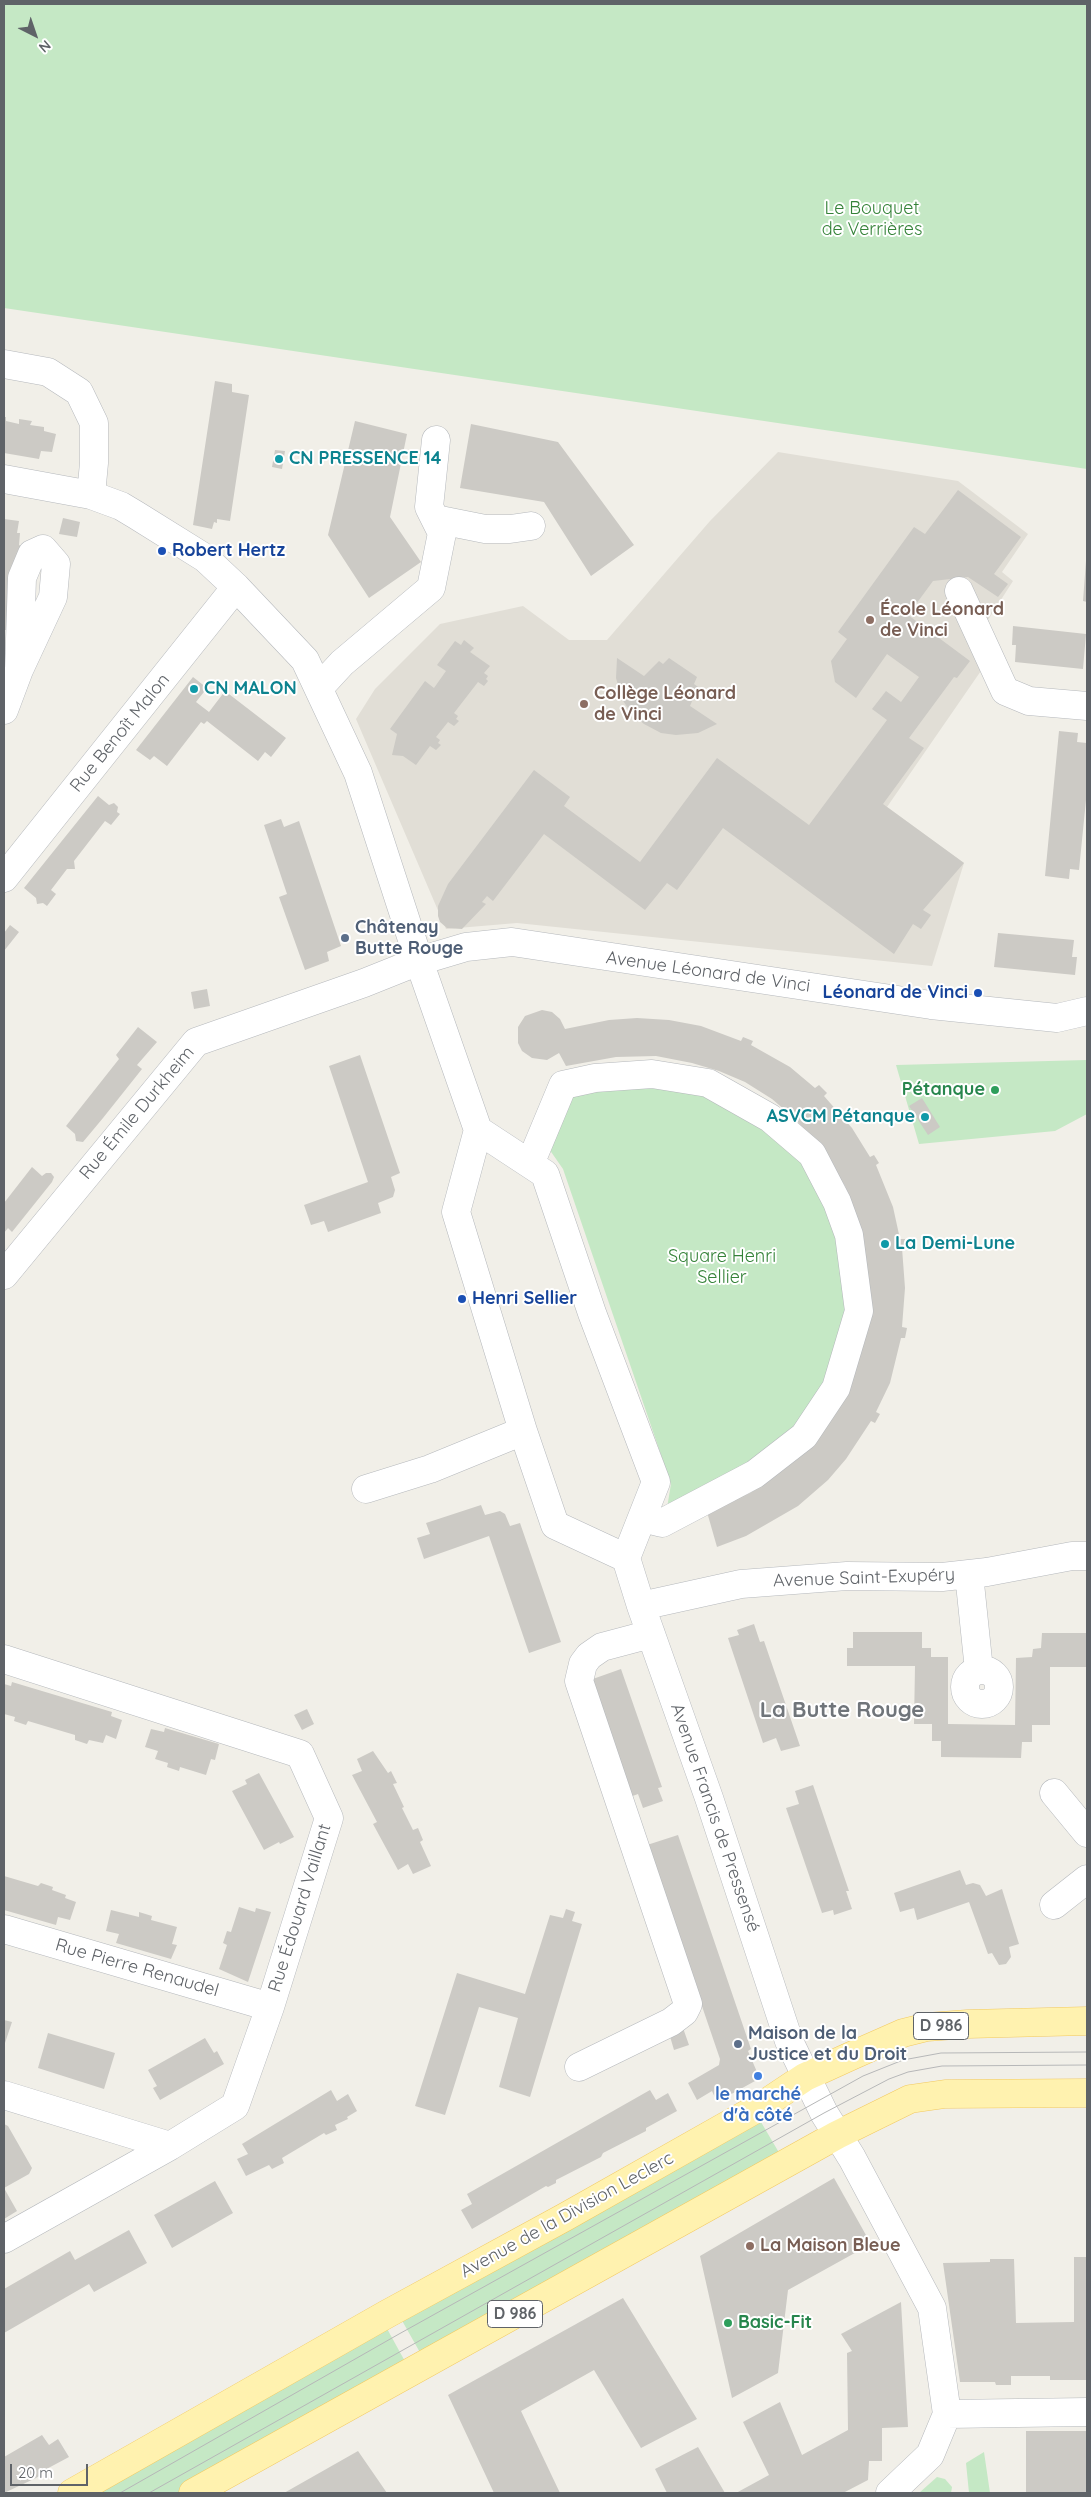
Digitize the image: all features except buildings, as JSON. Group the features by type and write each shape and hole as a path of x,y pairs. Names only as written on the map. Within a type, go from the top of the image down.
{"main road":[{"name":"Avenue de la Division Leclerc","path":"72,2493 388,2314 642,2174 763,2105 806,2077 883,2041 927,2027 1087,2021"},
{"name":"D 986","path":"193,2493 837,2135 910,2099 945,2094 1087,2093"}],"street":[{"path":"4,364 48,372 79,392 94,423 94,463 91,495"},
{"path":"319,688 342,663 431,588 442,533 429,506 436,440"},
{"path":"4,479 91,495 121,506 180,541 205,558 236,587 305,660 358,773 419,961 478,1130 456,1212 523,1431 555,1525 626,1558 656,1482 592,1313 545,1174 478,1130"},
{"path":"435,519 486,529 510,529 531,526"},
{"name":"Rue Benoît Malon","path":"4,878 236,587"},
{"path":"959,591 1005,691 1029,701 1087,706"},
{"path":"4,710 19,670"},
{"name":"Avenue Léonard de Vinci","path":"419,961 466,947 512,942 931,1005 1057,1018 1087,1011"},
{"name":"Rue Émile Durkheim","path":"4,1275 196,1042 364,983 419,961"},
{"path":"530,1164 563,1085 595,1078 652,1074 708,1083 770,1118 812,1154 837,1202 848,1235 859,1311 836,1388 804,1436 756,1474 670,1520 662,1524 642,1518"},
{"path":"366,1489 430,1469 523,1431"},
{"name":"Avenue Saint-Exupéry","path":"641,1606 741,1584 847,1576 942,1577 1072,1556 1087,1556"},
{"name":"Avenue Francis de Pressensé","path":"626,1558 641,1606 713,1808 789,2041 837,2135 919,2279 932,2308 947,2414"},
{"path":"969,1574 979,1670"},
{"path":"579,2068 671,2022 684,2012 688,2004 579,1681 583,1664 589,1656 602,1647 651,1634"},
{"name":"Rue Édouard Vaillant","path":"4,1659 300,1754 329,1818 270,2007 235,2106 170,2146 4,2239"},
{"path":"1054,1794 1087,1834"},
{"path":"1054,1906 1087,1879"},
{"name":"Rue Pierre Renaudel","path":"4,1930 270,2007"},
{"path":"4,2095 170,2146"},
{"path":"890,2493 930,2455 947,2414 1087,2412"}],"shaded area":[{"name":"Collège Léonard de Vinci","path":"778,452 958,481 1028,534 1002,572 1013,581 970,648 985,665 887,807 964,863 932,966 517,923 446,929 356,719 375,689 440,624 523,606 569,640 607,640 710,521"}],"green space":[{"name":"Le Bouquet de Verrières","path":"4,4 1087,4 1087,469 4,308"},
{"name":"Pétanque","path":"1087,1060 1087,1114 1055,1131 919,1144 896,1065"},
{"name":"Square Henri Sellier","path":"657,1080 717,1094 773,1132 814,1176 840,1238 848,1308 828,1386 786,1440 666,1514 671,1484 563,1169 547,1146 574,1087"},
{"path":"758,2117 781,2156 422,2356 400,2317"},
{"path":"385,2325 407,2365 178,2493 88,2493"},
{"path":"984,2452 990,2493 969,2493 966,2463"},
{"path":"937,2477 945,2479 952,2487 951,2493 919,2493"}],"tram line":[{"path":"120,2493 399,2334 863,2076 903,2060 941,2053 1087,2052"},
{"path":"149,2493 824,2113 889,2079 908,2072 942,2066 1087,2065"}],"place":[{"name":"CN PRESSENCE 14","path":"279,459"},
{"name":"Robert Hertz","path":"162,551"},
{"name":"École Léonard de Vinci","path":"870,620"},
{"name":"CN MALON","path":"194,689"},
{"name":"Collège Léonard de Vinci","path":"584,704"},
{"name":"Châtenay Butte Rouge","path":"345,938"},
{"name":"Léonard de Vinci","path":"978,993"},
{"name":"Pétanque","path":"995,1090"},
{"name":"ASVCM Pétanque","path":"925,1117"},
{"name":"La Demi-Lune","path":"885,1244"},
{"name":"Henri Sellier","path":"462,1299"},
{"name":"Maison de la Justice et du Droit","path":"738,2044"},
{"name":"le marché d'à côté","path":"758,2076"},
{"name":"La Maison Bleue","path":"750,2246"},
{"name":"Basic-Fit","path":"728,2323"}],"district":[{"name":"La Butte Rouge","path":"842,1710"}]}
